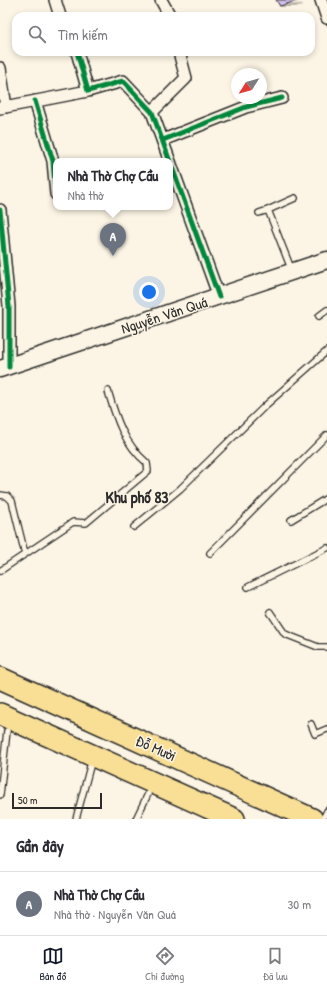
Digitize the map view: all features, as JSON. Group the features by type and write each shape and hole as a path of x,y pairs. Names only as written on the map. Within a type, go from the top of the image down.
{"highway":[{"name":"Đỗ Mười","path":"0,678 312,819"},
{"name":"Đỗ Mười","path":"0,692 285,819"},
{"path":"2,724 91,762 234,819"},
{"path":"91,762 148,794 202,819"}],"main road":[{"name":"Nguyễn Văn Quá","path":"5,368 327,260"}],"street":[{"path":"55,0 59,12"},
{"path":"161,0 168,12"},
{"path":"321,0 327,18"},
{"path":"78,56 88,91"},
{"path":"152,112 186,78 180,56"},
{"path":"0,68 3,107 88,91 124,81 152,112 163,140 168,158"},
{"path":"163,140 246,108 282,98"},
{"path":"35,101 53,161"},
{"path":"173,174 219,297"},
{"path":"0,210 8,306 5,368"}],"lane":[{"path":"259,213 295,198"},
{"path":"268,210 292,272"},
{"path":"319,316 327,310"},
{"path":"134,527 180,489 266,405 327,351"},
{"path":"0,571 73,522 86,522 148,471 147,463 136,453 117,423 108,391"},
{"path":"210,553 327,435"},
{"path":"0,495 7,496 12,501 25,554"},
{"path":"291,520 327,498"},
{"path":"248,587 327,548"},
{"path":"270,612 285,634 318,647 327,647"},
{"path":"0,795 2,724"},
{"path":"311,724 315,734 327,729"},
{"path":"76,819 91,762"},
{"path":"136,819 148,794"},
{"path":"323,819 327,811"}],"building":[{"path":"276,0 300,0 280,6"}],"cycle path":[{"path":"78,56 88,91 123,81 152,112 169,158"},
{"path":"163,140 246,107 282,98"},
{"path":"35,101 53,161"},
{"path":"173,170 219,297"},
{"path":"0,210 9,306 9,367"}],"place":[{"name":"Nhà Thờ Chợ Cầu","path":"113,256"}],"district":[{"name":"Khu phố 83","path":"137,497"}]}
